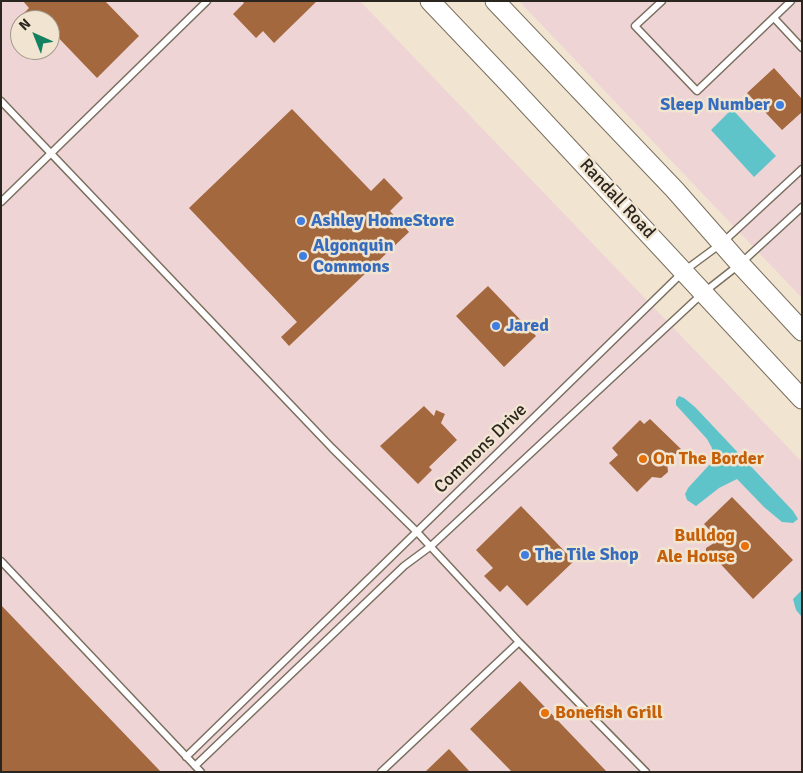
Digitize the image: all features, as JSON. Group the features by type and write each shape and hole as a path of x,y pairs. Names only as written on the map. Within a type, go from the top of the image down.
{"main road":[{"name":"Randall Road","path":"430,1 802,399"},
{"path":"495,1 675,190 802,331"}],"lane":[{"path":"1,202 207,1"},
{"path":"662,1 635,26 697,91 791,1"},
{"path":"774,18 802,48"},
{"path":"1,101 332,448 431,546 520,642 646,772"},
{"name":"Commons Drive","path":"186,756 684,272 722,243 802,169"},
{"name":"Commons Drive","path":"195,766 404,566 431,546 703,293 740,264 802,207"},
{"path":"1,561 201,772"},
{"path":"381,772 520,642"}],"shaded area":[{"name":"Algonquin Commons","path":"1,1 360,1 802,462 802,772 1,772"},
{"path":"519,1 802,1 802,298"}],"water":[{"path":"732,109 776,156 754,177 711,130"},
{"path":"679,396 695,407 793,511 798,519 793,523 782,522 764,507 737,479 719,488 696,506 687,500 685,494 688,488 711,463 712,448 707,439 676,405 676,400"},
{"path":"802,590 802,617 796,610 793,599"}],"building":[{"path":"23,1 105,1 139,36 97,78 60,39 60,10 27,10 29,8"},
{"path":"242,1 317,1 274,43 263,31 256,38 233,14 244,3"},
{"name":"Sleep Number","path":"774,68 802,99 802,112 782,130 747,93"},
{"name":"Ashley HomeStore","path":"292,109 371,191 384,178 403,198 390,211 409,232 289,346 281,337 297,322 189,208"},
{"name":"Jared","path":"488,286 536,336 504,367 456,316"},
{"path":"424,406 434,416 436,410 445,414 441,423 457,440 429,467 432,470 418,484 380,446"},
{"name":"On The Border","path":"650,419 681,449 667,462 668,472 661,478 652,477 637,492 609,463 618,455 612,448 640,420 644,424"},
{"name":"Bulldog Ale House","path":"732,497 793,560 753,599 715,558 706,555 706,548 719,540 704,524"},
{"name":"The Tile Shop","path":"521,506 574,561 527,606 507,585 500,592 484,576 493,568 476,550"},
{"path":"1,605 161,772 1,772"},
{"path":"520,681 607,772 512,772 470,729"},
{"path":"449,749 470,772 425,772"}],"place":[{"name":"Sleep Number","path":"780,105"},
{"name":"Ashley HomeStore","path":"301,221"},
{"name":"Algonquin Commons","path":"303,256"},
{"name":"Jared","path":"496,326"},
{"name":"On The Border","path":"643,459"},
{"name":"Bulldog Ale House","path":"745,546"},
{"name":"The Tile Shop","path":"525,555"},
{"name":"Bonefish Grill","path":"545,713"}]}
